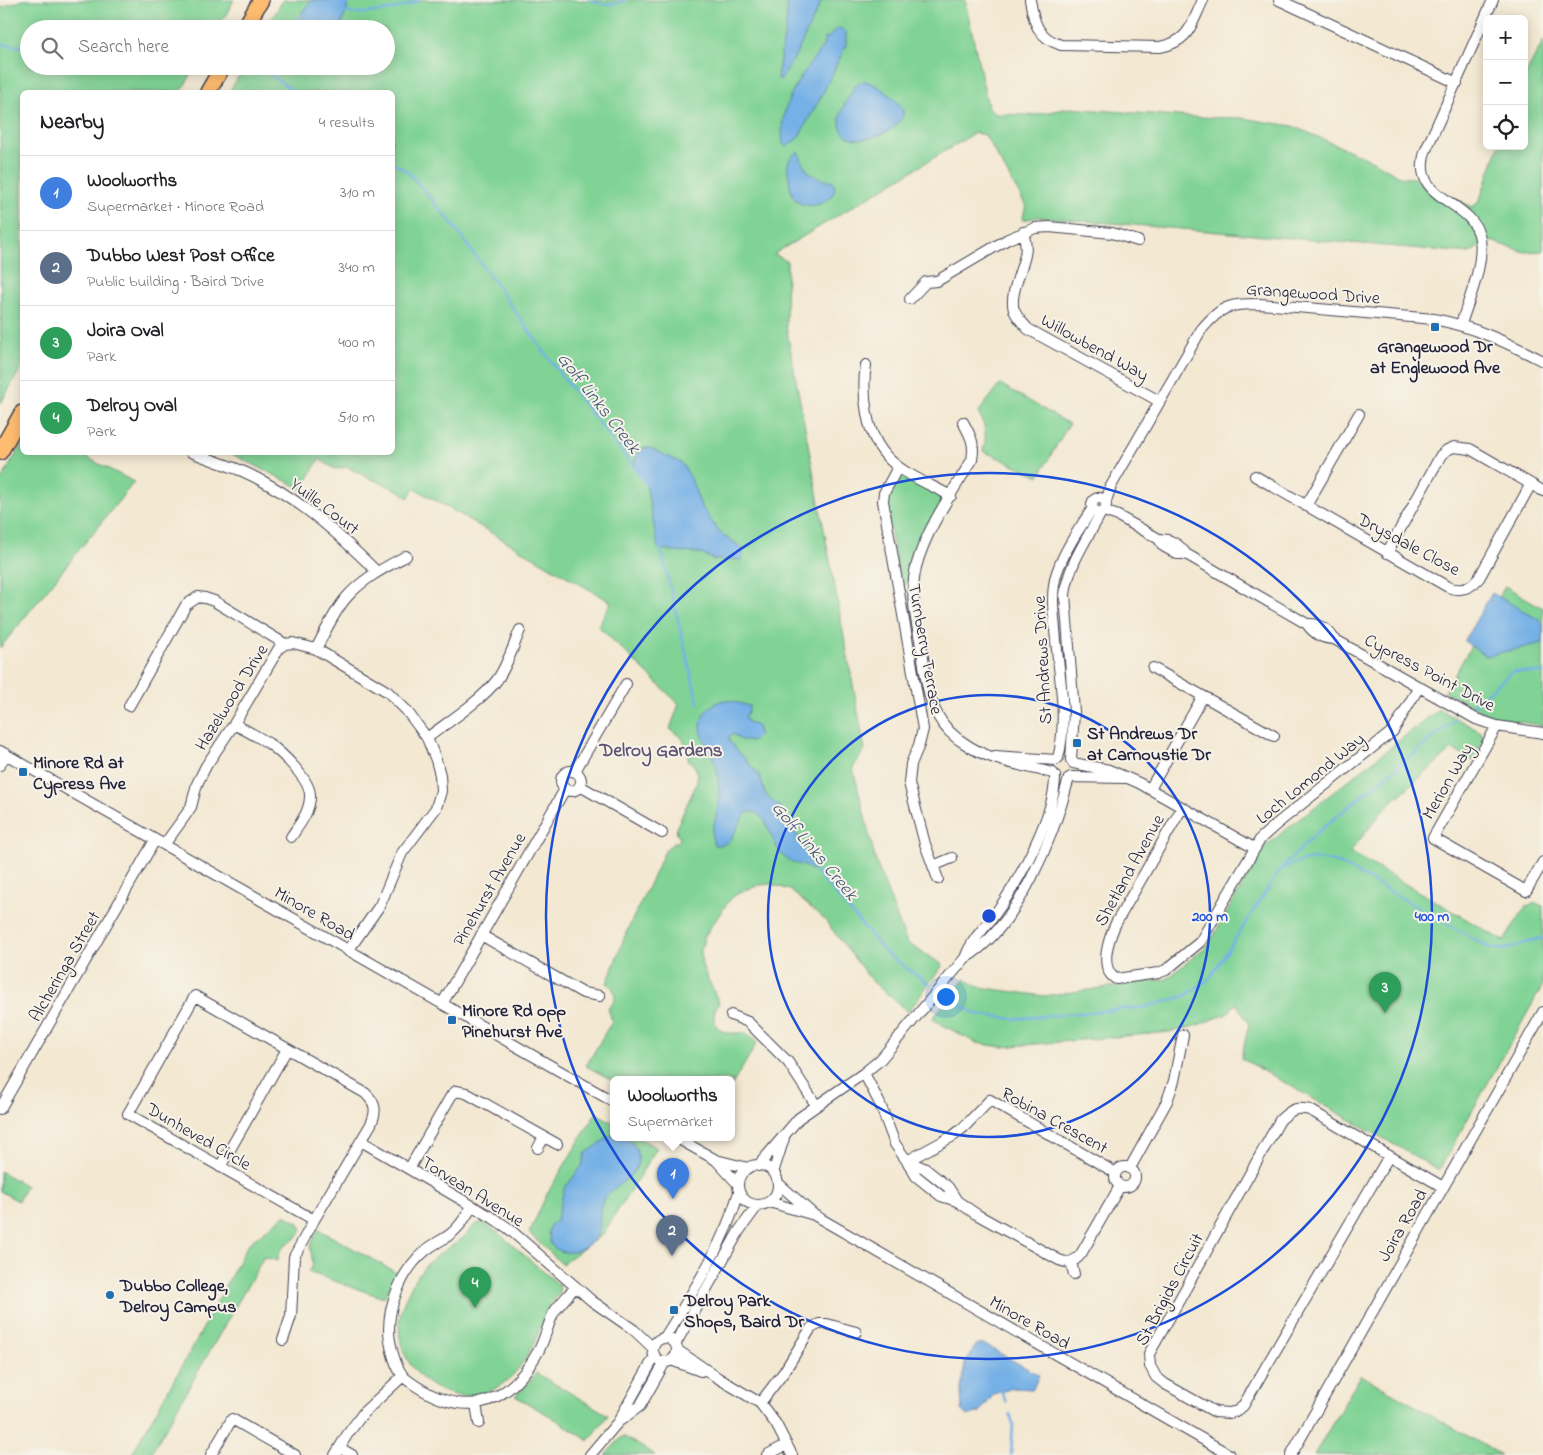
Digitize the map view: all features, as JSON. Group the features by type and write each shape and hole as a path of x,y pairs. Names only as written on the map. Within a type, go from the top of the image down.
{"highway":[{"path":"249,20 261,0"},
{"path":"209,90 218,75"},
{"path":"0,452 20,417"}],"street":[{"path":"1030,0 1033,17 1039,32 1051,42 1061,46 1160,47 1174,44 1185,36 1203,0"},
{"path":"1278,0 1457,82"},
{"path":"1462,324 1481,256 1480,238 1477,228 1459,208 1432,189 1424,178 1421,165 1425,152 1494,0"},
{"path":"910,299 926,282 937,281 1008,239 1035,228 1049,227 1112,233 1138,242"},
{"name":"Willowbend Way","path":"1023,232 1026,243 1025,255 1013,297 1013,309 1019,320 1028,329 1158,401"},
{"name":"Grangewood Drive","path":"1102,506 1158,401 1201,330 1216,313 1227,307 1239,304 1260,304 1409,316 1462,324 1543,361"},
{"path":"866,365 863,390 869,426 874,440 884,455 898,467 950,496"},
{"path":"1306,506 1359,414"},
{"path":"963,422 974,447 972,460 928,536 916,567 913,589 930,695 938,716 964,743 1006,763 1054,774 1062,780 1070,778 1128,778"},
{"path":"1387,552 1442,455 1454,447 1470,449 1543,491"},
{"name":"Yuille Court","path":"199,455 242,472 282,492 320,519 352,546 377,572"},
{"name":"Turnberry Terrace","path":"898,467 884,493 883,502 923,729 911,764 910,783 925,844 938,879"},
{"name":"Drysdale Close","path":"1255,476 1448,587 1460,590 1471,587 1478,578 1531,484"},
{"name":"Cypress Point Drive","path":"1102,506 1159,539 1164,546 1177,554 1186,554 1308,624 1312,631 1326,639 1334,639 1476,719 1497,726 1543,733"},
{"name":"St Andrews Drive","path":"1057,759 1062,743 1062,713 1053,610 1055,583 1066,551 1102,506"},
{"name":"St Andrews Drive","path":"1072,761 1074,712 1065,595 1066,585 1072,566 1102,506"},
{"path":"316,649 344,600 359,585 377,572 406,556"},
{"path":"129,706 186,606 198,597 214,602 285,644"},
{"path":"427,738 482,696 496,681 506,664 520,630"},
{"name":"Hazelwood Drive","path":"159,843 188,812 197,784 206,766 234,724 279,648 285,644 294,643 304,644 316,649 388,692 406,710 427,738 440,775 441,792 436,808 402,853 380,905 348,951"},
{"path":"1153,668 1274,736"},
{"path":"575,771 626,684"},
{"name":"Loch Lomond Way","path":"1113,977 1123,979 1158,973 1172,965 1193,948 1206,933 1254,848 1270,829 1394,731 1419,687"},
{"path":"1150,789 1203,696"},
{"path":"234,724 269,744 283,755 308,784 310,794 308,807 291,837"},
{"path":"923,729 944,724"},
{"name":"Merion Way","path":"1497,726 1433,838 1526,891 1543,862"},
{"path":"0,765 3,753"},
{"name":"Minore Road","path":"3,753 610,1100"},
{"path":"991,756 1057,759 1065,757 1072,761 1109,770 1150,789 1254,848"},
{"path":"966,958 969,945 996,913 1019,877 1034,845 1055,790 1052,766 1057,759"},
{"path":"590,1455 618,1422 654,1352 706,1266 728,1224 739,1188 739,1178 753,1167 785,1135 799,1118 880,1060 966,958 977,951 1005,920 1029,884 1049,842 1070,778 1075,770 1072,761"},
{"path":"566,771 575,771 580,776 580,786 572,791 565,789 560,782 561,776 566,771"},
{"path":"580,786 662,833"},
{"name":"Pinehurst Avenue","path":"442,1004 565,789"},
{"name":"Shetland Avenue","path":"1113,977 1108,968 1106,957 1108,940 1182,808"},
{"name":"Alcheringa Street","path":"0,1109 159,843"},
{"path":"933,866 952,858"},
{"path":"481,935 583,993 600,996"},
{"name":"Dunheved Circle","path":"195,996 288,1048 374,1102 375,1112 361,1141 314,1220 128,1114 195,996"},
{"name":"Joira Road","path":"1291,1455 1543,1012"},
{"path":"730,1015 748,1022 788,1062 816,1105"},
{"path":"1130,1168 1168,1101 1183,1035"},
{"path":"220,1167 288,1048"},
{"path":"864,1073 880,1104 895,1144 907,1161 924,1168 948,1187 957,1200 990,1222 1059,1260 1071,1262 1081,1254 1120,1186"},
{"path":"409,1169 451,1096 456,1091 466,1093 557,1144"},
{"name":"Robina Crescent","path":"907,1161 964,1128 990,1100 1116,1173"},
{"name":"St Brigids Circuit","path":"1389,1156 1243,1406 1229,1413 1215,1412 1156,1377 1150,1366 1149,1354 1280,1120 1288,1112 1297,1108 1310,1110 1443,1187"},
{"path":"618,1422 640,1406 668,1361 675,1357 676,1346 739,1231 763,1204 776,1194 775,1178 785,1135"},
{"path":"538,1148 544,1137"},
{"name":"Torvean Avenue","path":"361,1141 508,1228 605,1311 634,1330 654,1352"},
{"path":"682,1141 716,1160 753,1167 764,1166 775,1178"},
{"path":"716,1160 739,1188 747,1202 763,1204"},
{"path":"1120,1186 1115,1178 1116,1173 1122,1168 1130,1168"},
{"path":"1120,1186 1129,1186 1134,1182 1134,1173 1130,1168"},
{"name":"Minore Road","path":"775,1178 814,1215 1230,1455"},
{"name":"Minore Road","path":"763,1204 814,1215"},
{"path":"472,1206 454,1231 418,1258 394,1297 388,1321 389,1335 391,1348 403,1376 434,1397 455,1404 476,1404 499,1394 520,1378 538,1350 558,1307 576,1287"},
{"path":"284,1340 291,1316 294,1257 314,1220"},
{"path":"1071,1262 1074,1274"},
{"path":"760,1404 784,1372 811,1328 819,1324 827,1324 856,1332"},
{"name":"Torvean Avenue","path":"634,1330 662,1338"},
{"path":"662,1338 669,1338 676,1346 718,1378 760,1404 776,1424 792,1455"},
{"path":"654,1352 659,1360 668,1361 718,1378"},
{"path":"352,1455 338,1451 364,1412 403,1376"},
{"path":"476,1404 479,1423"},
{"path":"211,1455 232,1419 295,1455"},
{"path":"767,1455 786,1445"}],"green space":[{"path":"22,0 234,0 224,18 221,20 20,20 20,75 191,75 182,90 20,90 20,370 1,403 0,8"},
{"path":"283,0 965,0 988,107 996,114 1035,115 1069,108 1192,117 1241,118 1293,126 1373,161 1401,177 1414,178 1472,207 1479,202 1498,150 1528,150 1528,70 1543,41 1543,251 1525,252 1488,240 1470,253 1038,217 1022,220 1026,206 985,135 975,133 774,254 787,261 786,326 865,749 853,768 876,862 907,943 943,965 908,1012 871,980 824,919 790,890 771,884 745,890 728,902 704,937 701,950 702,966 719,1003 714,1016 716,1025 724,1032 745,1033 757,1043 735,1080 735,1076 610,1076 610,1079 586,1066 612,1021 608,1008 615,999 615,995 613,989 607,983 626,933 666,849 675,842 678,843 680,837 677,835 676,828 696,785 698,774 694,765 689,761 683,739 670,729 679,704 598,626 611,602 414,488 408,498 400,491 347,467 335,469 319,459 302,489 234,455 395,455 395,90 230,90 239,75 395,75 395,20 271,20"},
{"path":"1000,384 1069,424 1039,476 983,451 985,432 983,422 978,413"},
{"path":"20,447 20,455 82,455 134,482 0,648 0,482"},
{"path":"897,473 902,473 939,495 942,499 910,584 900,584 885,501"},
{"path":"1505,586 1543,608 1543,726 1490,716 1445,692"},
{"path":"1439,709 1481,732 1484,738 1473,761 1452,749 1386,807 1350,852 1504,941 1526,906 1536,903 1543,906 1543,985 1439,1170 1241,1058 1249,1024 1236,1003 1227,1014 1195,1026 1170,1032 1002,1047 976,1043 932,1019 965,979 978,987 1044,996 1167,979 1209,944 1264,847"},
{"path":"596,1113 610,1121 610,1141 644,1141 657,1148 603,1234 562,1264 529,1233 547,1194"},
{"path":"0,1171 26,1186 18,1201 0,1191"},
{"path":"285,1215 299,1223 302,1230 299,1235 283,1247 278,1255 278,1261 264,1257 150,1455 131,1455 194,1345 248,1244"},
{"path":"483,1223 496,1231 559,1285 560,1293 549,1308 531,1349 515,1373 505,1382 485,1393 464,1396 444,1392 426,1382 412,1367 403,1349 399,1328 405,1298 420,1273 429,1262 465,1236 475,1224"},
{"path":"318,1229 397,1273 384,1298 308,1272 313,1264 310,1247"},
{"path":"536,1373 608,1415 589,1441 515,1396"},
{"path":"1361,1375 1501,1455 1314,1455"},
{"path":"623,1436 655,1455 605,1455"}],"water":[{"path":"312,0 348,0 349,3 343,20 306,20 303,18 302,12"},
{"path":"787,0 822,0 797,53 781,80 777,78 787,19"},
{"path":"840,28 846,32 846,45 820,99 798,138 786,147 783,144 782,129 787,103 799,80 823,46 825,38 828,38 836,29"},
{"path":"864,81 882,89 891,96 903,111 901,119 895,126 884,133 860,139 850,137 842,131 840,115 855,85"},
{"path":"798,152 806,168 816,177 833,182 833,194 822,203 815,205 801,204 792,194 788,165 791,157"},
{"path":"643,448 650,448 681,463 690,476 701,506 719,532 744,549 741,561 734,559 715,560 699,553 674,552 658,548 646,484 634,467 636,455"},
{"path":"1492,593 1543,622 1543,643 1486,656 1464,641"},
{"path":"724,700 749,706 745,717 749,723 757,726 759,735 752,742 741,740 733,734 729,736 729,741 759,775 765,794 782,809 783,818 801,840 816,873 785,858 778,849 765,821 758,814 752,812 747,813 743,818 729,841 724,844 714,845 712,831 718,807 718,775 701,726 703,715 707,709"},
{"path":"610,1136 610,1141 630,1141 634,1145 638,1158 637,1166 628,1178 603,1200 599,1231 594,1240 585,1247 575,1251 559,1251 551,1245 548,1232 550,1226 557,1219 564,1189 582,1166 585,1154"},
{"path":"983,1344 1039,1375 1033,1389 1013,1388 994,1394 980,1412 967,1416 962,1411 961,1389 965,1364 976,1345"}],"waterway":[{"path":"343,12 382,11 402,7 419,0"},
{"path":"591,0 608,4 625,0"},
{"path":"295,20 304,14"},
{"name":"Golf Links Creek","path":"0,44 20,47"},
{"name":"Golf Links Creek","path":"271,75 292,90"},
{"name":"Golf Links Creek","path":"395,164 408,172 451,222 563,378 634,467 646,485"},
{"name":"Golf Links Creek","path":"660,546 698,703"},
{"path":"1472,706 1513,671 1543,673"},
{"path":"946,997 976,1014 1014,1019 1145,1007 1185,996 1209,979 1280,870 1314,835 1456,719"},
{"path":"1282,869 1311,859 1341,864 1488,947 1496,949 1510,948 1543,938"},
{"name":"Golf Links Creek","path":"815,871 887,954 929,984"},
{"path":"1000,1390 1006,1402"},
{"path":"1010,1414 1013,1424 1011,1455"}],"place":[{"name":"Grangewood Dr at Englewood Ave","path":"1435,327"},
{"name":"St Andrews Dr at Carnoustie Dr","path":"1077,743"},
{"name":"Minore Rd at Cypress Ave","path":"23,772"},
{"name":"Joira Oval","path":"1385,1013"},
{"name":"Minore Rd opp Pinehurst Ave","path":"452,1020"},
{"name":"Woolworths","path":"673,1199"},
{"name":"Dubbo West Post Office","path":"672,1256"},
{"name":"Dubbo College, Delroy Campus","path":"110,1295"},
{"name":"Delroy Oval","path":"475,1308"},
{"name":"Delroy Park Shops, Baird Dr","path":"674,1310"}],"district":[{"name":"Delroy Gardens","path":"661,749"}]}
